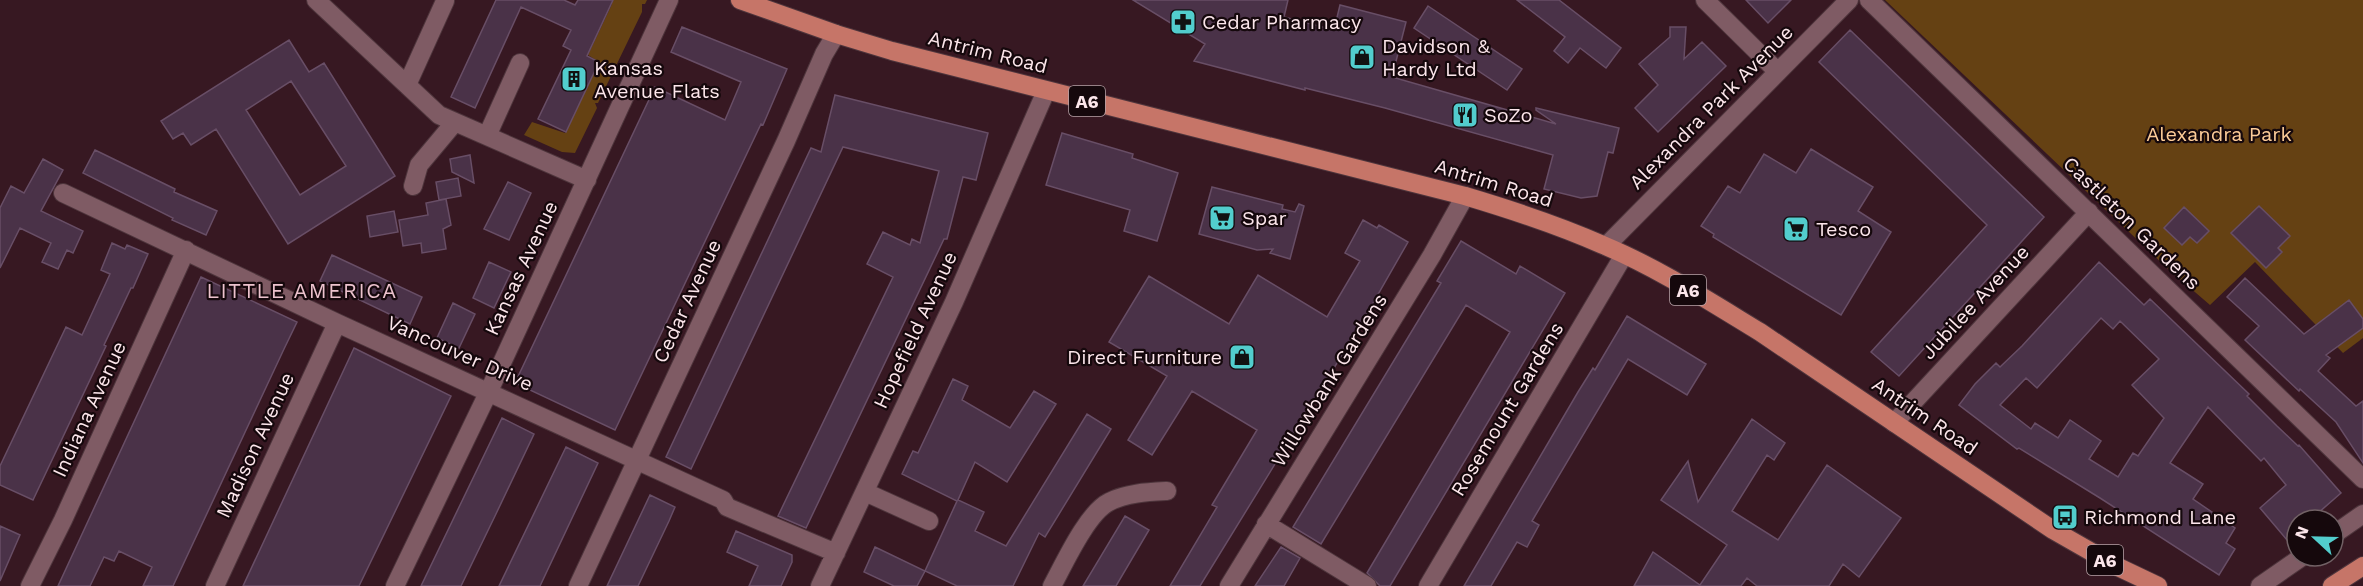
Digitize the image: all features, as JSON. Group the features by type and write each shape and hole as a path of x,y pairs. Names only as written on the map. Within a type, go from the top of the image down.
{"main road":[{"name":"Antrim Road","path":"740,0 836,34 1046,91 1465,196 1539,219 1606,246 1716,305 1760,332 2053,530 2155,585"},
{"path":"2332,586 2363,566"}],"street":[{"path":"316,0 439,115 586,180"},
{"name":"Kansas Avenue","path":"395,586 489,391 669,0"},
{"path":"1705,0 1778,72"},
{"name":"Alexandra Park Avenue","path":"1606,246 1849,0"},
{"name":"Castleton Gardens","path":"1869,0 2363,479"},
{"path":"407,85 445,1"},
{"name":"Cedar Avenue","path":"578,586 786,141 826,48 836,34"},
{"path":"487,136 520,63"},
{"name":"Hopefield Avenue","path":"820,586 954,302 1046,91"},
{"path":"413,186 419,165 455,122"},
{"name":"Vancouver Drive","path":"63,193 337,323 638,459 723,500 727,507 836,553"},
{"name":"Willowbank Gardens","path":"1228,586 1432,255 1465,196"},
{"name":"Jubilee Avenue","path":"1894,423 2090,212"},
{"name":"Indiana Avenue","path":"30,586 63,520 186,250"},
{"name":"Rosemount Gardens","path":"1428,586 1623,255"},
{"name":"Madison Avenue","path":"215,586 337,323"},
{"path":"1052,586 1085,527 1107,503 1128,495 1167,491"},
{"path":"865,492 929,521"},
{"path":"2345,527 2363,514"},
{"path":"1266,524 1367,586"},
{"path":"2260,586 2286,568"}],"green space":[{"path":"604,0 647,0 645,4 642,4 642,12 598,103 595,103 597,108 575,153 562,152 524,135 532,122 565,133 599,62 588,55 612,4"},
{"name":"Alexandra Park","path":"1885,0 2363,0 2363,338 2343,353 2255,262 2210,305 2167,268"}],"building":[{"name":"Kansas Avenue Flats","path":"496,0 564,0 575,5 578,0 613,0 587,56 599,62 566,132 538,119 571,50 563,46 571,30 521,7 475,108 451,97"},
{"path":"1133,0 1288,0 1284,17 1334,30 1340,5 1406,22 1392,77 1556,124 1536,108 1619,128 1613,153 1608,152 1597,196 1581,198 1544,189 1553,155 1385,108 1194,61 1205,44"},
{"path":"1517,0 1559,0 1621,48 1606,68 1580,48 1568,63 1554,51 1565,37"},
{"path":"1746,0 1791,0 1768,23"},
{"path":"1428,6 1522,69 1507,90 1414,28"},
{"path":"682,27 787,69 763,125 761,124 615,430 515,383 655,87 725,120 741,82 671,52"},
{"path":"1670,27 1686,27 1684,59 1702,42 1726,66 1658,132 1635,108 1658,85 1639,64 1670,37"},
{"path":"1850,30 2044,217 1899,376 1871,352 1987,225 1819,62"},
{"path":"289,40 309,72 324,63 395,176 288,244 216,129 191,145 183,133 173,139 161,121","holes":["291,81 346,166 300,195 246,110"]},
{"path":"835,95 988,133 976,180 963,177 947,239 944,239 806,528 778,516 893,277 867,264 883,232 910,245 912,239 920,243 939,171 843,147 691,469 666,457 811,148 821,152"},
{"path":"1062,133 1133,154 1132,158 1178,173 1157,241 1124,231 1130,210 1046,185"},
{"name":"Tesco","path":"1811,149 1873,187 1858,211 1891,232 1841,315 1713,237 1714,234 1701,226 1728,186 1740,193 1764,154 1796,173"},
{"path":"95,150 175,189 174,192 217,211 206,235 172,220 173,218 83,173"},
{"path":"470,155 474,183 452,172 450,159"},
{"path":"43,159 63,170 41,211 83,231 73,253 67,250 58,269 42,262 51,243 20,228 0,268 0,208 11,186 24,193"},
{"path":"458,178 461,196 439,200 436,182"},
{"path":"508,182 531,193 509,240 484,229"},
{"path":"1212,187 1283,205 1282,209 1295,212 1299,204 1304,206 1290,259 1270,253 1273,249 1257,250 1199,234"},
{"path":"446,199 451,225 443,229 446,249 422,253 421,243 403,246 399,220 428,215 426,203"},
{"path":"2259,206 2290,236 2278,248 2282,252 2266,268 2231,233"},
{"path":"2184,207 2209,231 2197,243 2190,237 2182,245 2164,228"},
{"path":"394,211 398,232 370,237 367,216"},
{"path":"1363,220 1377,228 1379,225 1408,242 1361,324 1200,586 1170,586 1217,507 1212,505 1257,430 1192,391 1152,455 1128,440 1167,376 1109,342 1149,276 1229,324 1258,275 1327,317 1360,261 1345,253"},
{"path":"1461,241 1516,274 1520,266 1565,293 1390,586 1380,586 1367,573 1510,332 1466,305 1321,544 1293,527 1441,283 1437,281"},
{"path":"112,243 125,249 127,245 148,254 33,500 0,485 0,466 66,327 82,335 110,274 101,270"},
{"path":"332,255 422,297 410,324 320,281"},
{"path":"489,262 511,272 494,308 473,298"},
{"path":"2099,262 2144,305 2150,299 2249,394 2247,396 2299,445 2341,493 2324,508 2285,508 2285,538 2260,508 2286,485 2264,458 2261,461 2208,407 2170,463 2203,484 2193,499 2235,528 2226,543 2235,549 2219,575 2100,498 2019,448 2017,449 1959,405 1975,384 1996,363 2000,367","holes":["2101,318 2113,329 2120,321 2159,359 2132,385 2164,418 2138,456 2133,453 2118,477 2089,459 2101,441 2070,420 2058,438 2035,423 2031,429 2000,405 2026,378 2037,388"]},
{"path":"201,277 297,322 173,586 143,586 152,567 119,551 114,561 104,557 90,586 58,586"},
{"path":"2245,278 2304,334 2349,300 2363,319 2363,328 2326,355 2330,358 2318,371 2356,406 2363,401 2363,463 2336,422 2245,340 2259,326 2227,297"},
{"path":"453,303 475,314 459,348 437,338"},
{"path":"1627,316 1706,364 1687,395 1628,359 1532,521 1539,525 1527,547 1517,542 1491,586 1464,586 1578,392 1593,368 1595,370"},
{"path":"354,348 451,396 359,586 243,586"},
{"path":"953,379 968,386 962,400 1010,428 1034,391 1056,404 1007,482 975,462 958,500 984,512 975,531 1006,546 1087,414 1111,429 1045,537 1039,533 1013,586 957,586 925,571 957,501 902,474 913,451 918,453"},
{"path":"502,418 534,434 495,516 461,586 421,586"},
{"path":"1752,419 1785,443 1774,460 1767,455 1732,511 1778,540 1827,465 1901,518 1859,577 1843,564 1829,586 1757,586 1747,578 1741,586 1634,586 1653,552 1700,585 1727,545 1661,500 1688,461 1698,502"},
{"path":"566,447 598,463 540,586 499,586"},
{"path":"650,495 675,507 669,521 638,586 607,586"},
{"path":"1125,516 1149,530 1116,586 1083,586"},
{"path":"0,526 20,535 0,581"},
{"path":"736,531 792,555 792,562 781,586 749,586 758,566 727,552"},
{"path":"875,547 925,571 917,586 894,586 864,572"},
{"path":"1281,547 1300,558 1284,586 1255,586"}],"place":[{"name":"Cedar Pharmacy","path":"1183,22"},
{"name":"Davidson & Hardy Ltd","path":"1362,57"},
{"name":"Kansas Avenue Flats","path":"574,79"},
{"name":"SoZo","path":"1465,115"},
{"name":"Spar","path":"1222,218"},
{"name":"Tesco","path":"1796,229"},
{"name":"Direct Furniture","path":"1242,357"},
{"name":"Richmond Lane","path":"2065,517"}],"district":[{"name":"LITTLE AMERICA","path":"302,290"}]}
